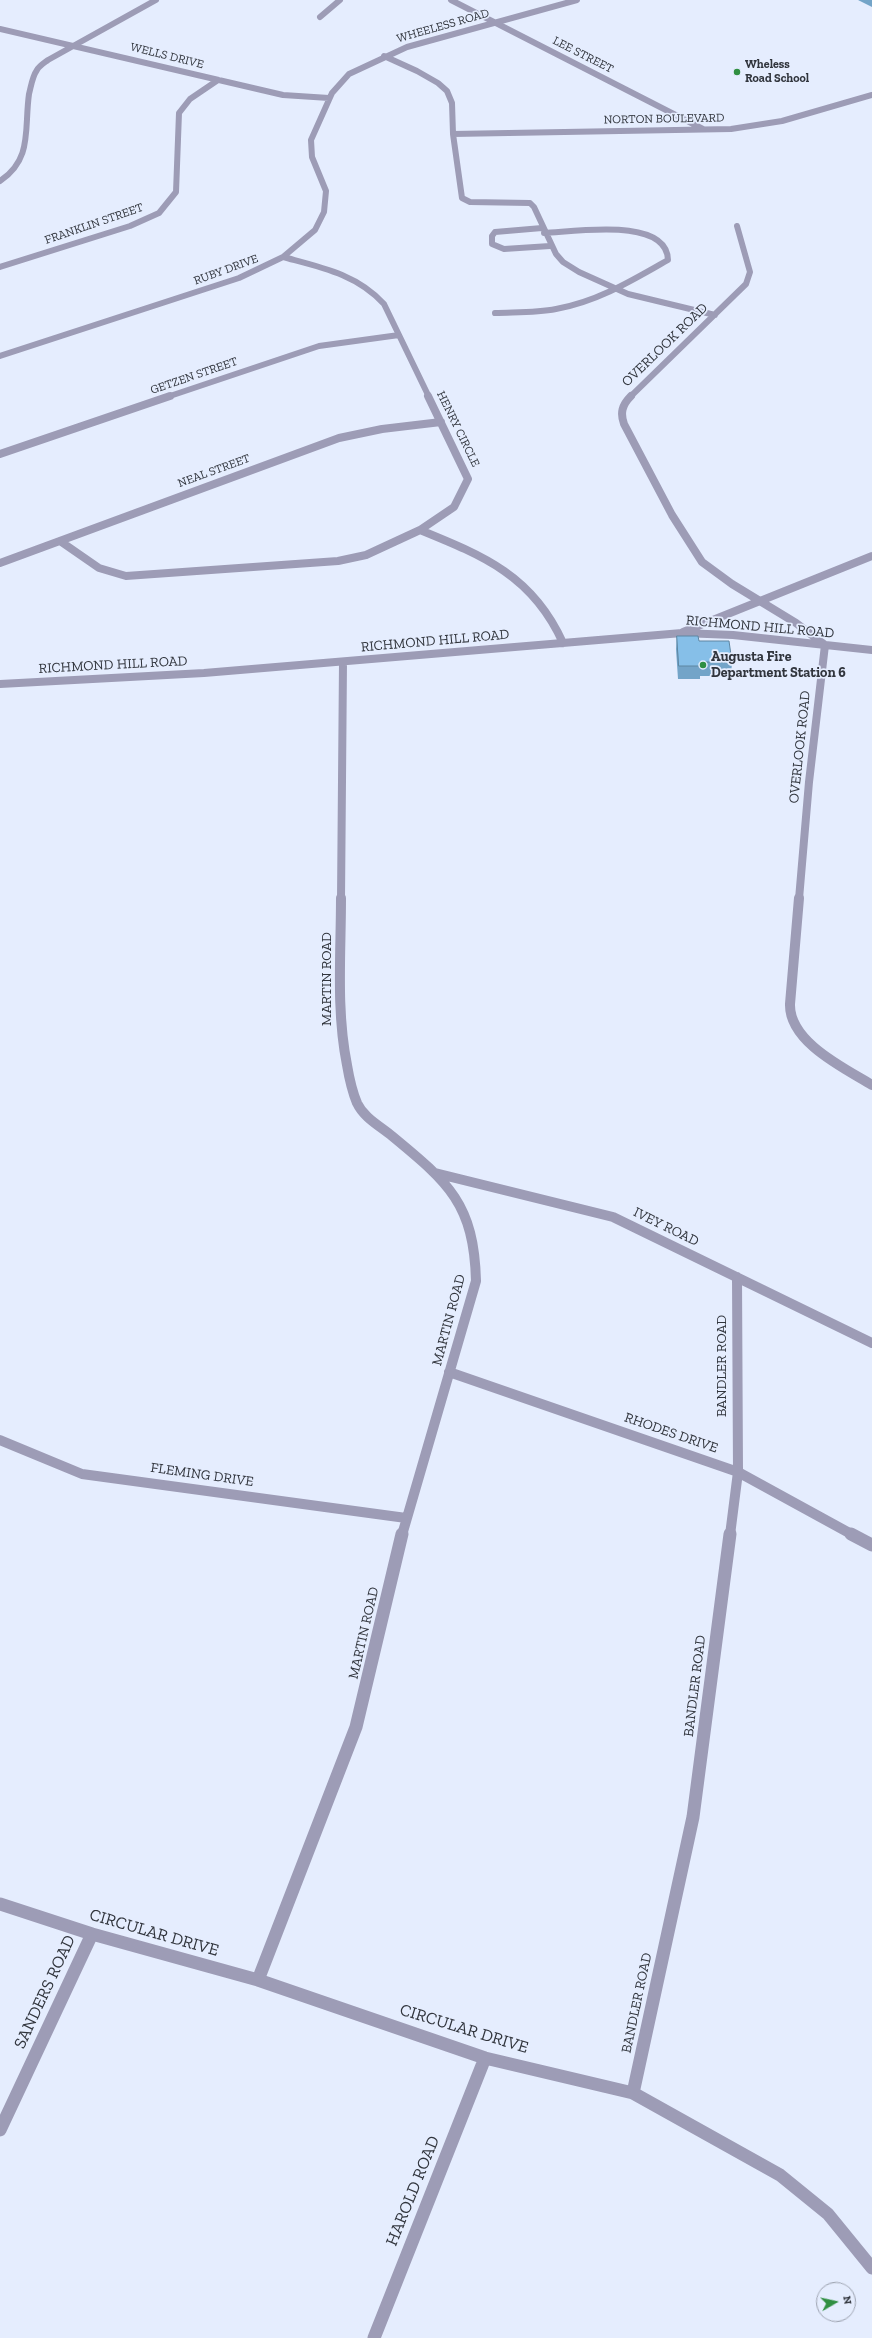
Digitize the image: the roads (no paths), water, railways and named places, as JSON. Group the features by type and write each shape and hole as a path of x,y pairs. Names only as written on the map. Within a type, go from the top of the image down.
{"street":[{"path":"0,181 8,178 20,164 25,140 29,94 35,72 48,60 156,0"},
{"path":"320,16 340,0"},
{"name":"LEE STREET","path":"451,0 705,130"},
{"name":"WHEELESS ROAD","path":"329,98 349,74 384,56 496,22 577,0"},
{"name":"WELLS DRIVE","path":"0,29 283,95 329,98"},
{"path":"384,56 422,74 447,91 452,104 453,134 462,198 470,202 530,203 534,207 550,246 563,262 595,281 614,288 663,305 715,315"},
{"name":"FRANKLIN STREET","path":"0,267 130,226 159,213 176,192 179,113 190,99 218,80"},
{"name":"NORTON BOULEVARD","path":"453,134 731,129 782,121 872,94"},
{"name":"RUBY DRIVE","path":"0,356 239,278 283,257 303,242 315,230 324,212 326,191 312,157 310,146 312,134 329,98"},
{"name":"OVERLOOK ROAD","path":"737,226 750,272 746,284 626,401 621,416 630,439 700,560 758,601 813,634 825,645 809,782 790,994 791,1018 801,1034 814,1046 872,1085"},
{"path":"495,313 556,309 596,298 668,260 669,252 665,245 641,233 628,229 494,232 492,236 492,244 504,249 550,246"},
{"name":"HENRY CIRCLE","path":"60,541 99,568 126,576 338,561 366,555 420,530 454,507 468,480 384,304 374,293 361,284 341,274 283,257"},
{"name":"GETZEN STREET","path":"0,454 319,346 399,335"},
{"name":"NEAL STREET","path":"0,563 339,438 382,429 441,422"},
{"path":"420,530 464,548 510,576 528,590 546,610 563,643"},
{"path":"682,632 872,556"},
{"name":"RICHMOND HILL ROAD","path":"0,684 204,673 682,632 733,635 872,650"},
{"name":"MARTIN ROAD","path":"258,1980 356,1727 406,1518 476,1281 477,1263 475,1241 462,1205 452,1190 434,1172 359,1108 346,1060 340,1022 343,662"},
{"name":"IVEY ROAD","path":"434,1172 613,1217 872,1344"},
{"name":"BANDLER ROAD","path":"633,2093 693,1817 738,1472 737,1277"},
{"name":"RHODES DRIVE","path":"449,1372 738,1472 872,1546"},
{"name":"FLEMING DRIVE","path":"0,1440 82,1474 406,1518"},
{"name":"CIRCULAR DRIVE","path":"0,1904 92,1934 258,1980 485,2058 633,2093 780,2175 828,2214 872,2268"},
{"name":"SANDERS ROAD","path":"0,2130 92,1934"},
{"name":"HAROLD ROAD","path":"374,2338 485,2058"}],"place":[{"name":"Wheless Road School","path":"737,72"},
{"name":"Augusta Fire Department Station 6","path":"703,665"}]}
